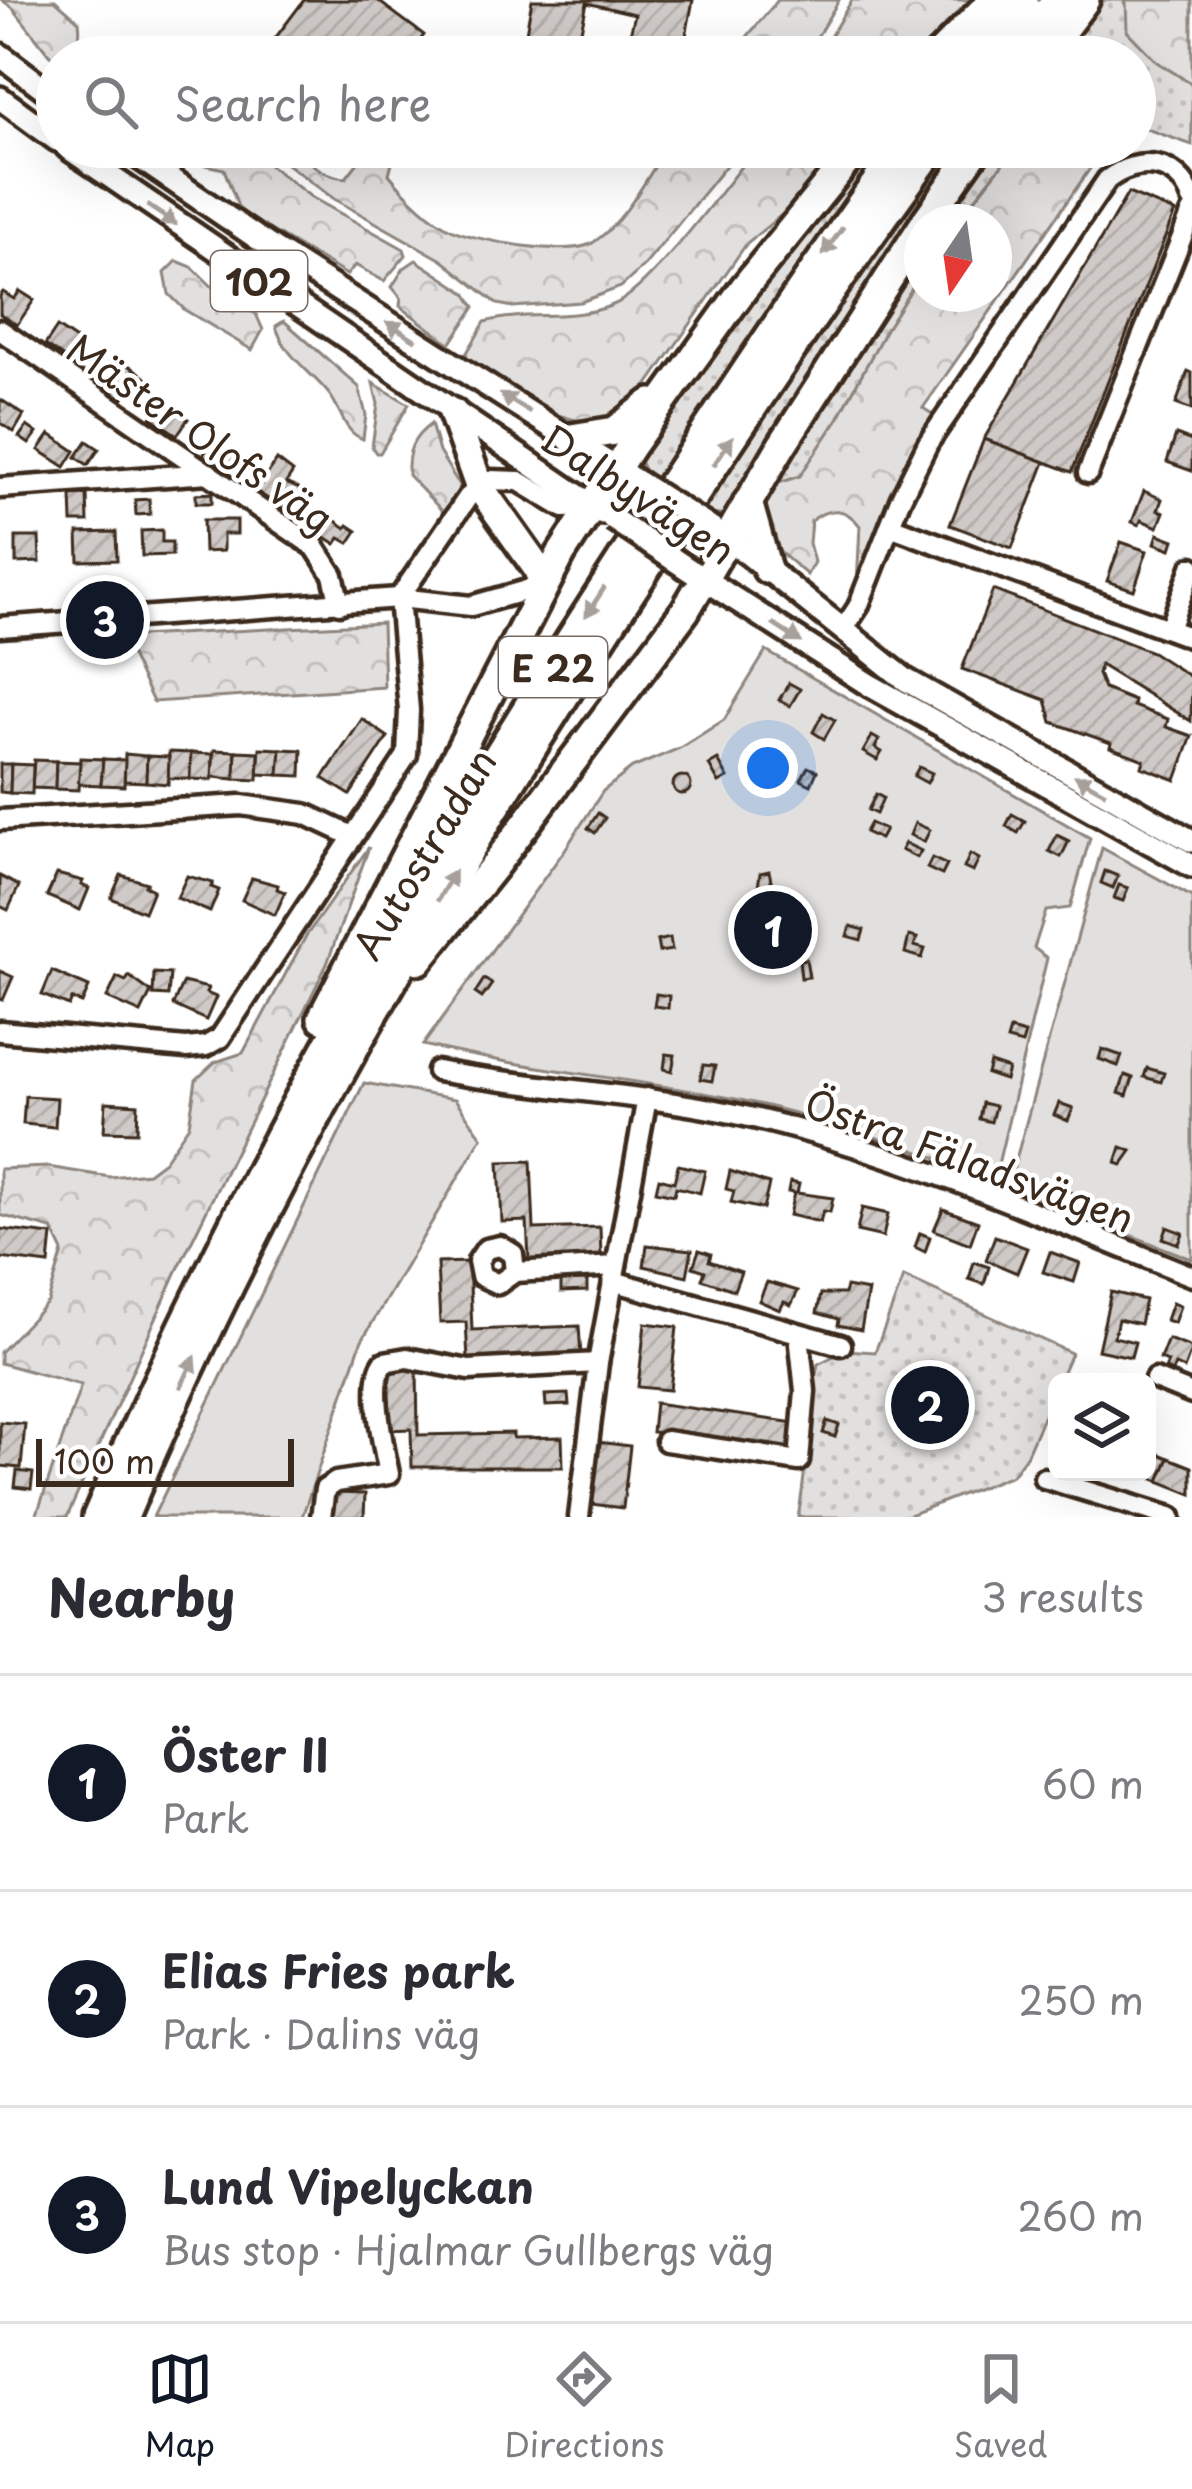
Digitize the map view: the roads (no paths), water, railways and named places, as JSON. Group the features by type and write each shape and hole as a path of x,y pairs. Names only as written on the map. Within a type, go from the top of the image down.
{"highway":[{"path":"958,36 993,0"},
{"path":"992,36 1024,0"},
{"path":"1026,36 1058,0"},
{"path":"1058,36 1085,0"},
{"path":"238,1209 336,988 544,585 628,475 681,376 841,168"},
{"name":"Autostradan","path":"97,1517 238,1209 369,967 448,833 816,264 887,168"},
{"name":"Autostradan","path":"124,1517 206,1334 366,1023 470,846 839,275 918,168"},
{"path":"938,204 963,168"},
{"path":"366,1023 495,865 685,611 715,531 748,502 904,256"},
{"path":"571,438 604,434 624,425 681,376"},
{"path":"453,413 479,486 544,585"},
{"path":"748,502 767,569"}],"main road":[{"path":"0,55 36,82"},
{"path":"0,98 36,125"},
{"name":"Dalbyvägen","path":"97,168 699,576 872,686 1192,866"},
{"name":"Dalbyvägen","path":"155,168 308,272 715,531 906,680 1192,841"}],"street":[{"path":"1156,166 1181,179 1192,199"},
{"path":"843,630 858,607 928,443 1107,179 1126,168"},
{"path":"1088,473 1192,212"},
{"name":"Mäster Olofs väg","path":"0,330 315,547 333,575 340,604"},
{"path":"0,488 209,473"},
{"path":"0,1030 163,1046 206,1046 227,1031 401,765 410,745 399,598 479,486 509,479 564,508 603,513"},
{"path":"890,526 1192,638"},
{"path":"1169,629 1192,567"},
{"path":"0,627 399,598 449,607 483,605 544,585"},
{"path":"0,820 241,805 305,814 352,836"},
{"name":"Östra Fäladsvägen","path":"437,1070 518,1086 647,1099 735,1114 874,1151 1192,1276"},
{"path":"579,1517 598,1363 647,1099"},
{"path":"515,1272 614,1273 841,1345"},
{"path":"666,1442 799,1460 805,1391 799,1335"},
{"path":"322,1517 325,1489 337,1482 389,1474 378,1395 377,1368 384,1362 407,1358 469,1370 598,1363"},
{"path":"1156,1379 1192,1394"},
{"path":"1044,1478 1171,1517"}],"place":[{"name":"Lund Vipelyckan","path":"105,620"},
{"name":"Öster II","path":"773,930"},
{"name":"Elias Fries park","path":"930,1405"}]}
